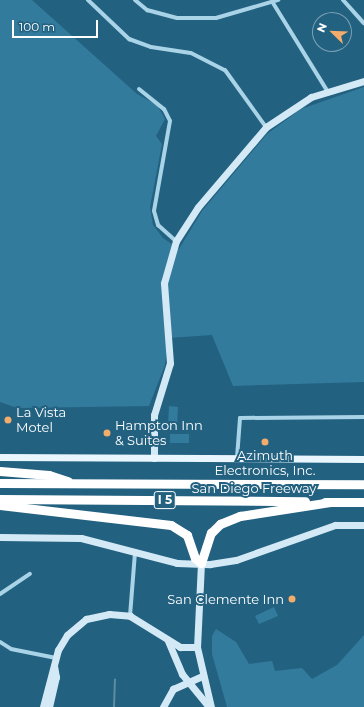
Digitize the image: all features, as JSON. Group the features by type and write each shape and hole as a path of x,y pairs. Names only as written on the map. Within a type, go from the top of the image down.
{"highway":[{"path":"0,471 50,475 77,484"},
{"name":"San Diego Freeway","path":"0,483 364,484"},
{"name":"San Diego Freeway","path":"0,499 364,502"},
{"path":"0,505 171,526 187,535 195,558 201,563 211,533 220,524 240,516 330,502"}],"main road":[{"path":"0,457 364,459"}],"street":[{"path":"88,0 129,39 151,47 191,54 225,70 266,127"},
{"path":"135,0 148,10 177,18 216,18 273,3 278,0"},
{"path":"344,0 364,23"},
{"path":"273,3 328,92"},
{"path":"154,458 154,415 170,362 164,283 176,242 198,207 266,127 292,107 328,92 364,81"},
{"path":"139,89 164,109 170,121 154,211 158,225 176,242"},
{"path":"237,459 240,418 364,417"},
{"path":"0,538 81,538 177,563 201,563 236,560 335,525 364,525"},
{"path":"130,616 135,551"},
{"path":"201,563 197,647 202,676 210,707"},
{"path":"0,594 30,574"},
{"path":"43,707 56,658 67,635 86,619 109,614 130,616 168,642 188,649 197,647"},
{"path":"0,642 10,649 56,658"},
{"path":"168,642 186,680 210,707"},
{"path":"49,707 56,677 54,666"},
{"path":"163,707 172,690 186,680 202,676"}],"shaded area":[{"path":"0,0 32,0 137,94 157,105 165,119 156,136 162,144 150,207 153,225 163,238 179,249 202,211 267,134 301,109 364,87 364,382 233,386 212,335 168,338 165,365 149,406 17,408 0,402"},
{"path":"169,406 178,407 177,427 168,426"},
{"path":"170,434 189,434 189,443 170,443"},
{"path":"274,607 278,616 259,624 255,616"},
{"path":"216,629 236,642 249,664 272,661 275,671 302,668 312,679 337,665 364,635 364,707 227,707 212,654 212,636"}],"waterway":[{"path":"114,707 115,680"}],"place":[{"name":"La Vista Motel","path":"8,420"},
{"name":"Hampton Inn & Suites","path":"107,433"},
{"name":"Azimuth Electronics, Inc.","path":"265,442"},
{"name":"San Clemente Inn","path":"292,599"}]}
